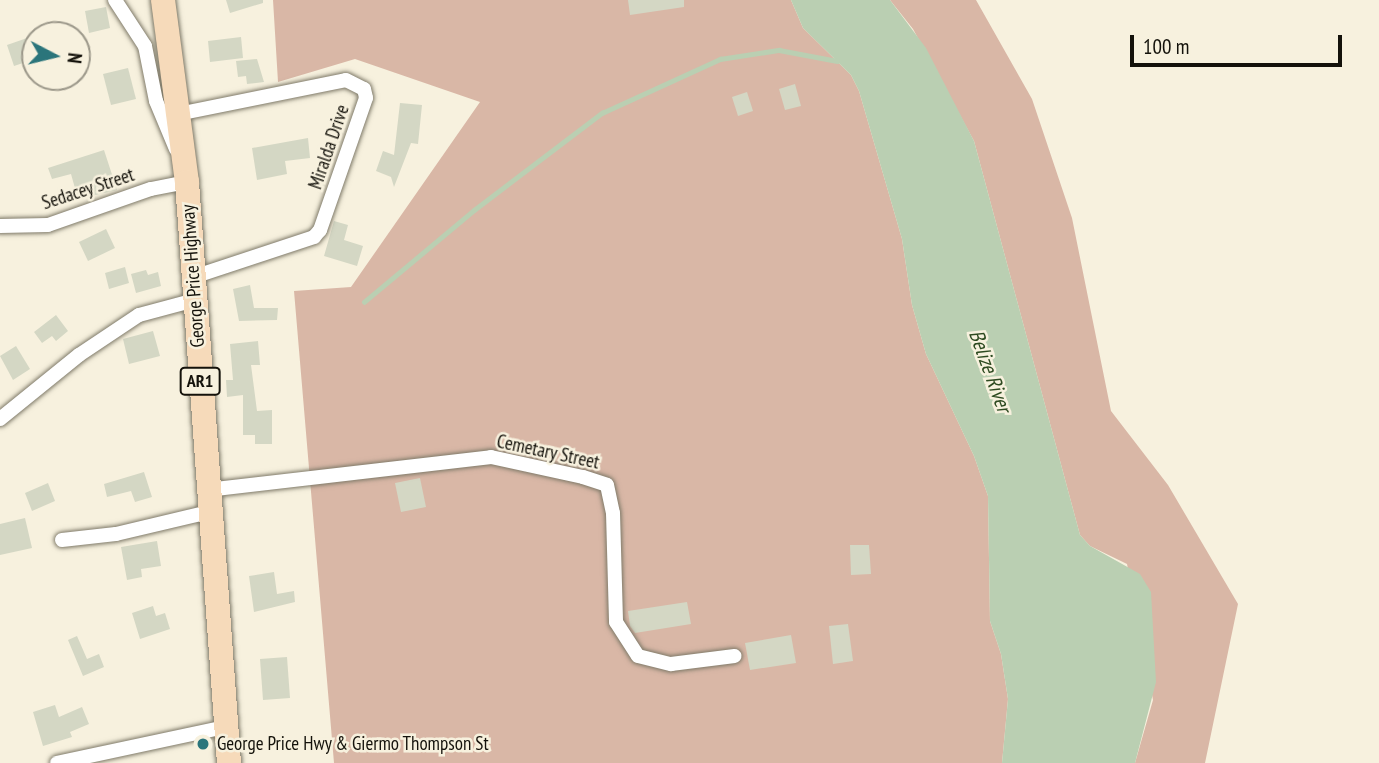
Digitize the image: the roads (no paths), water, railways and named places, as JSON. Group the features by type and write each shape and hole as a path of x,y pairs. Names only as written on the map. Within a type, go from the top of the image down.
{"highway":[{"name":"George Price Highway","path":"163,0 186,174 229,763"}],"street":[{"path":"115,0 145,46 156,101 186,174"},
{"name":"Miralda Drive","path":"178,114 346,80 364,89 366,98 320,230 314,237 194,289"},
{"name":"Sedacey Street","path":"0,226 48,225 186,174"},
{"path":"0,419 79,355 139,315 194,289"},
{"name":"Cemetary Street","path":"208,501 491,457 583,477 607,485 613,513 616,622 638,656 671,664 734,656"},
{"path":"62,540 116,534 208,501"},
{"path":"57,763 225,727"}],"water":[{"name":"Belize River","path":"791,0 890,0 926,48 974,141 1080,535 1090,546 1140,574 1151,592 1156,682 1135,763 1002,763 1008,699 1001,654 990,621 988,496 974,456 926,354 912,305 902,239 859,91 851,75 803,28"}],"waterway":[{"path":"364,302 474,210 602,113 720,59 779,50 837,61"}],"place":[{"name":"George Price Hwy & Giermo Thompson St","path":"203,744"}]}
